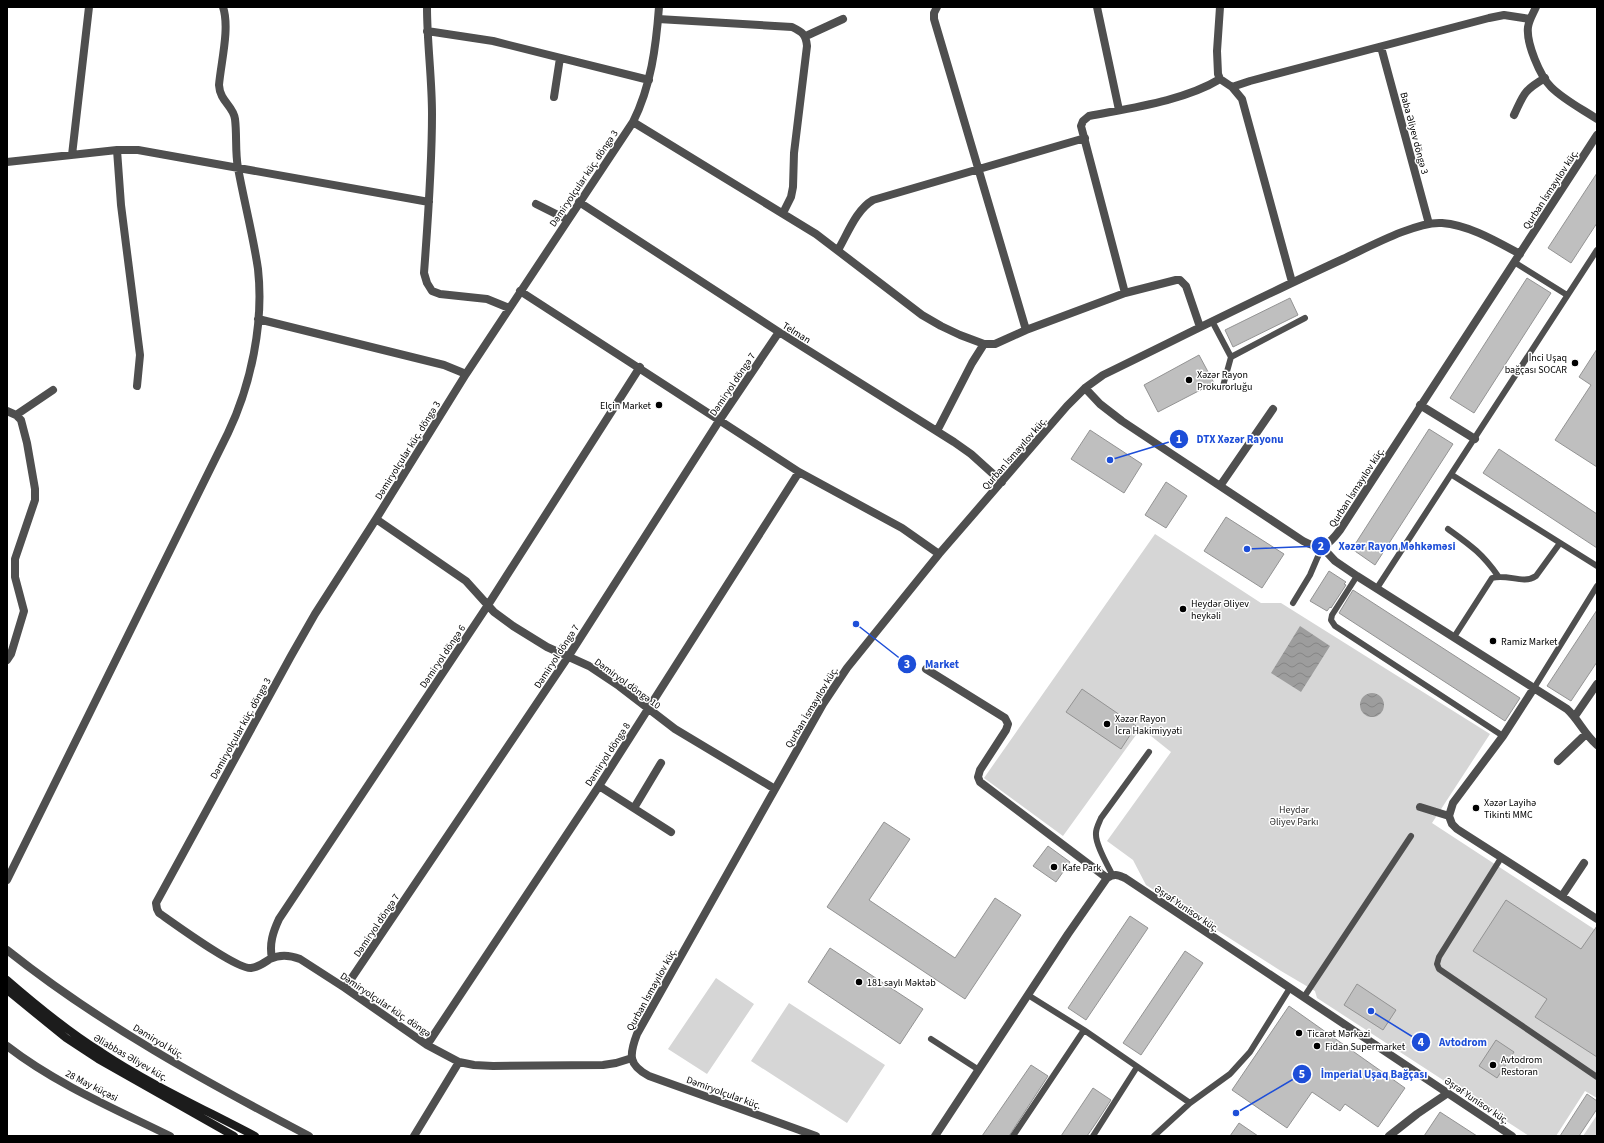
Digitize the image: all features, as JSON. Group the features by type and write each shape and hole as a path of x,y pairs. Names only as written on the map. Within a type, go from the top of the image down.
{"main road":[{"name":"Əliabbas Əliyev küç.","path":"7,980 70,1031 102,1053 138,1074 255,1136"},
{"path":"7,990 66,1038 98,1059 234,1136"}],"street":[{"path":"72,156 89,7"},
{"path":"7,880 238,411 253,356 258,320 258,269 238,168 234,114 219,93 225,30 223,7"},
{"path":"427,7 427,32 432,86 432,114 429,202 424,273 427,283 432,291 440,294 487,299 509,308"},
{"name":"Dəmiryolçular küç. döngə 3","path":"156,903 315,614 466,374 633,122 644,97 649,80 654,55 659,7"},
{"path":"937,7 934,13 934,19 1026,330"},
{"path":"1097,7 1119,110"},
{"path":"1220,7 1216,67 1220,80 1232,87 1242,99 1292,282"},
{"path":"1536,7 1530,19 1528,37 1535,58 1545,78 1559,94 1597,119"},
{"path":"1232,87 1504,15 1530,19"},
{"path":"658,19 786,27 802,32 806,36 807,46 794,153 793,188 791,197 782,213"},
{"path":"806,36 843,19"},
{"path":"427,32 493,41 649,80"},
{"name":"Baba Əliyev döngə 3","path":"1381,47 1429,224"},
{"path":"554,97 560,58"},
{"path":"1514,116 1528,88 1545,78"},
{"path":"1125,293 1082,126 1083,120 1088,116 1196,92 1220,80"},
{"path":"633,122 782,213 838,250 922,315 954,332 984,344 995,344 1026,330 1125,293 1176,280 1180,280 1186,286 1200,327"},
{"name":"Qurban İsmayılov küç.","path":"1322,546 1331,541 1340,530 1597,135"},
{"path":"838,250 865,205 873,200 1085,138"},
{"path":"117,150 121,205 140,355 137,386"},
{"path":"7,162 117,150 138,150 429,202"},
{"name":"Telman","path":"579,202 779,332 937,431 971,454 1002,482"},
{"path":"536,204 568,220"},
{"name":"Qurban İsmayılov küç.","path":"632,1058 633,1046 637,1034 823,704 842,674 939,554 1085,388 1103,375 1292,282 1390,237 1429,224 1440,223 1468,229 1520,254"},
{"path":"520,291 640,367 719,421 799,472 902,528 939,554"},
{"path":"258,320 444,365 466,374"},
{"name":"Dəmiryol döngə 7","path":"346,988 568,657 719,421 779,332"},
{"path":"937,431 972,363 984,344"},
{"name":"Dəmiryol döngə 6","path":"272,958 270,949 272,934 279,918 488,605 640,367"},
{"path":"1085,388 1100,404 1116,416 1220,486 1303,540 1316,546 1322,546 1335,561 1357,576 1567,709 1575,716 1583,726 1586,734 1597,745"},
{"path":"16,415 53,390"},
{"path":"1420,405 1475,439"},
{"path":"1220,486 1273,409"},
{"path":"7,412 16,415 20,420 27,443 35,489 35,500 15,559 16,577 24,611 22,622 11,654 7,660"},
{"name":"Dəmiryol döngə 8","path":"427,1045 649,709 799,472"},
{"name":"Dəmiryol döngə 10","path":"376,518 460,577 476,591 488,605 513,626 547,647 598,672 675,729 775,789"},
{"name":"Əşrəf Yunisov küç.","path":"926,669 1005,718 1008,724 1006,730 980,770 978,777 980,782 1110,876 1118,874 1125,878 1512,1136"},
{"path":"1575,716 1597,684"},
{"path":"1534,688 1503,736 1459,794 1450,810 1449,816 1452,824 1457,829 1597,919"},
{"path":"1558,761 1586,734"},
{"path":"634,808 661,763"},
{"path":"599,786 671,832"},
{"path":"1420,807 1449,816"},
{"path":"1562,896 1584,863"},
{"path":"935,1136 1028,995 1110,876"},
{"name":"Dəmiryolçular küç. döngə","path":"156,903 159,913 198,940 244,968 259,966 272,958 283,955 300,959 346,988 427,1045 459,1062 474,1065 493,1066 603,1065 632,1058"},
{"name":"Dəmiryol küç.","path":"7,950 50,982 156,1052 213,1085 309,1136"},
{"name":"28 May küçəsi","path":"7,1046 27,1061 50,1075 170,1136"},
{"name":"Dəmiryolçular küç.","path":"632,1058 636,1068 649,1076 816,1136"},
{"path":"414,1136 459,1062"},
{"path":"1389,1136 1417,1114 1448,1093"}],"lane":[{"path":"1377,588 1597,250"},
{"path":"1514,262 1567,295"},
{"path":"1231,357 1305,318"},
{"path":"1212,321 1231,357 1223,386"},
{"path":"1452,474 1597,566"},
{"path":"1448,529 1478,550 1488,561 1498,576"},
{"path":"1454,637 1492,578 1498,576 1525,580 1532,579 1536,576 1560,543"},
{"path":"1293,603 1310,575 1322,546"},
{"path":"1357,576 1332,615 1331,620 1335,626 1503,736"},
{"path":"1534,688 1597,586"},
{"path":"1110,876 1095,835 1097,828 1101,818 1149,752"},
{"path":"1304,997 1411,836"},
{"path":"1501,858 1439,957 1437,964 1439,969 1597,1077"},
{"path":"1154,1136 1190,1103 1230,1074 1240,1064 1250,1052 1290,988"},
{"path":"1028,995 1084,1030 1190,1103"},
{"path":"1013,1136 1084,1030"},
{"path":"931,1039 979,1070"},
{"path":"1093,1136 1138,1067"}],"green space":[{"name":"Heydər Əliyev Parkı","path":"1155,534 1261,603 1281,603 1490,734 1432,823 1597,931 1597,1098 1585,1091 1556,1136 1529,1136 1317,998 1315,991 1146,885 1133,860 1107,841 1171,752 1141,728 1063,836 984,778"},
{"path":"716,978 754,1004 707,1074 668,1049"},
{"path":"789,1003 885,1065 847,1123 751,1061"},
{"path":"1597,1115 1597,1136 1583,1136"}],"water":[{"path":"1300,626 1330,646 1301,692 1271,673"},
{"path":"1372,693 1381,696 1384,705 1381,714 1372,717 1363,714 1360,705 1363,696"}],"building":[{"path":"1597,173 1597,223 1571,263 1548,248"},
{"path":"1527,278 1551,293 1474,413 1450,398"},
{"path":"1290,298 1298,315 1233,347 1225,330"},
{"path":"1597,349 1597,467 1555,440 1591,385 1579,377"},
{"path":"1199,355 1214,383 1158,412 1144,385"},
{"path":"1429,429 1453,444 1375,565 1352,549"},
{"path":"1090,430 1142,464 1124,493 1071,459"},
{"path":"1499,449 1597,514 1597,548 1483,473"},
{"path":"1166,482 1187,496 1166,528 1145,515"},
{"path":"1226,517 1284,554 1262,588 1204,551"},
{"path":"1329,571 1346,582 1344,584 1346,585 1331,608 1330,607 1327,611 1310,601"},
{"path":"1353,590 1520,698 1505,721 1339,613"},
{"path":"1597,610 1597,662 1571,701 1547,686"},
{"path":"1082,689 1136,726 1121,749 1066,712"},
{"path":"884,822 910,839 869,900 955,958 995,898 1021,915 965,999 827,907"},
{"path":"1048,846 1070,862 1056,882 1033,866"},
{"path":"1506,900 1581,949 1597,926 1597,1057 1535,1017 1547,999 1473,951"},
{"path":"1130,916 1148,928 1086,1020 1068,1008"},
{"path":"830,948 923,1009 900,1044 808,982"},
{"path":"1185,951 1203,963 1141,1055 1123,1043"},
{"path":"1357,984 1396,1010 1383,1030 1344,1005"},
{"path":"1289,1006 1405,1088 1378,1127 1345,1104 1340,1111 1312,1092 1287,1128 1232,1090"},
{"path":"1496,1040 1514,1052 1497,1078 1479,1066"},
{"path":"1031,1065 1048,1076 1009,1136 982,1136"},
{"path":"1093,1088 1111,1100 1096,1123 1087,1136 1061,1136"},
{"path":"1587,1094 1597,1101 1597,1109 1579,1136 1560,1136"},
{"path":"1440,1112 1477,1136 1424,1136"},
{"path":"1239,1123 1258,1136 1230,1136"}],"place":[{"name":"İnci Uşaq bağçası SOCAR","path":"1575,363"},
{"name":"Xəzər Rayon Prokurorluğu","path":"1189,380"},
{"name":"Elçin Market","path":"659,405"},
{"name":"DTX Xəzər Rayonu","path":"1110,460"},
{"name":"Xəzər Rayon Məhkəməsi","path":"1247,549"},
{"name":"Heydər Əliyev heykəli","path":"1183,609"},
{"name":"Market","path":"856,624"},
{"name":"Ramiz Market","path":"1493,641"},
{"name":"Xəzər Rayon İcra Hakimiyyəti","path":"1107,724"},
{"name":"Xəzər Layihə Tikinti MMC","path":"1476,808"},
{"name":"Kafe Park","path":"1054,867"},
{"name":"181 saylı Məktəb","path":"859,982"},
{"name":"Avtodrom","path":"1371,1011"},
{"name":"Ticarət Mərkəzi","path":"1299,1033"},
{"name":"Fidan Supermarket","path":"1317,1046"},
{"name":"Avtodrom Restoran","path":"1493,1065"},
{"name":"İmperial Uşaq Bağçası","path":"1236,1113"}]}
